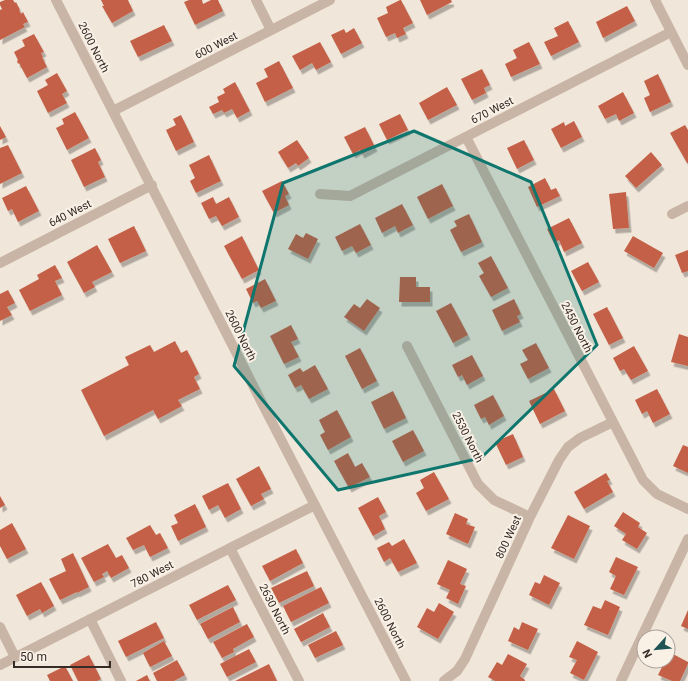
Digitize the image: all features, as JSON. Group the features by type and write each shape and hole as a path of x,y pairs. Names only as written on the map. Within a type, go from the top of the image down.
{"street":[{"name":"2600 North","path":"56,0 406,681"},
{"path":"256,0 271,30"},
{"name":"600 West","path":"113,111 330,0"},
{"path":"655,0 688,65"},
{"name":"670 West","path":"320,194 350,196 671,32"},
{"name":"2450 North","path":"466,137 643,480 657,494 688,509"},
{"name":"640 West","path":"1,260 152,186"},
{"path":"672,214 688,206"},
{"name":"2530 North","path":"407,346 478,484 494,500 530,518"},
{"name":"800 West","path":"444,681 457,671 465,659 530,518 559,460 568,447 580,438 613,422"},
{"name":"780 West","path":"0,666 315,505"},
{"path":"621,681 688,539"},
{"name":"2630 North","path":"230,548 299,681"},
{"path":"90,619 121,681"},
{"path":"0,627 15,657"}],"highlighted area":[{"path":"414,131 531,182 597,345 481,458 338,490 234,366 283,183"}],"building":[{"path":"5,0 13,0 15,3 16,2 21,14 23,12 28,22 23,24 25,27 0,40 0,10 2,9 0,2"},
{"path":"101,0 128,0 133,11 112,23 102,6 104,6"},
{"path":"189,0 202,0 203,4 211,0 218,0 223,11 195,25 184,2"},
{"path":"400,0 413,23 403,28 406,34 397,38 395,33 386,37 377,18 388,13 386,7"},
{"path":"420,0 451,0 452,2 427,15"},
{"path":"627,6 635,21 603,38 596,22"},
{"path":"568,21 579,42 551,56 544,42 558,36 554,28"},
{"path":"164,25 172,41 138,57 130,41"},
{"path":"354,28 362,43 341,54 331,35 344,29 346,33"},
{"path":"34,34 44,52 41,53 47,67 27,78 19,63 18,64 18,60 14,52 25,46 22,40"},
{"path":"320,42 331,62 316,70 312,63 300,70 292,56"},
{"path":"529,42 540,64 511,77 505,64 517,58 513,50"},
{"path":"279,61 293,88 265,102 256,83 268,77 264,69"},
{"path":"482,69 490,85 484,88 486,93 472,100 461,79"},
{"path":"57,73 67,91 62,94 67,103 48,113 37,91 48,85 45,80"},
{"path":"658,74 671,102 650,112 644,98 650,95 644,81"},
{"path":"235,82 250,111 237,118 232,109 224,113 222,110 213,114 209,107 219,102 217,97 225,93 223,89"},
{"path":"447,87 457,105 428,120 419,103"},
{"path":"623,92 634,113 619,121 616,114 605,119 598,106"},
{"path":"75,112 89,138 67,150 56,128 64,124 62,119"},
{"path":"400,114 408,130 387,140 379,124"},
{"path":"181,115 194,142 176,151 166,130 176,125 173,119"},
{"path":"574,121 582,137 561,148 551,129 564,122 565,126"},
{"path":"685,125 688,130 688,163 670,133"},
{"path":"0,126 6,137 0,140"},
{"path":"365,127 375,147 362,154 360,150 353,154 344,137"},
{"path":"297,140 309,158 298,166 296,163 288,168 278,152"},
{"path":"524,140 534,160 517,169 507,148"},
{"path":"8,145 22,173 0,184 0,148"},
{"path":"95,148 101,160 98,162 105,177 84,187 71,160"},
{"path":"651,152 662,165 636,188 625,176"},
{"path":"209,155 221,181 196,193 190,181 195,178 189,165"},
{"path":"545,178 551,190 556,188 560,196 537,207 528,187"},
{"path":"282,181 289,194 285,196 289,205 274,213 262,191"},
{"path":"442,184 453,206 428,219 417,197"},
{"path":"26,186 39,211 18,222 12,209 8,211 2,198"},
{"path":"626,192 629,228 613,229 609,194"},
{"path":"213,197 216,204 229,197 239,217 222,226 216,216 209,219 201,203"},
{"path":"402,204 413,225 398,233 395,226 382,233 375,218"},
{"path":"469,214 482,242 461,252 450,230 457,226 454,221"},
{"path":"569,218 582,243 564,252 559,240 554,243 547,229"},
{"path":"360,224 371,245 356,253 352,246 342,251 335,237"},
{"path":"134,226 146,251 120,263 108,239"},
{"path":"306,233 318,239 308,259 288,249 296,234 303,238"},
{"path":"242,236 259,270 242,279 224,246"},
{"path":"633,236 663,253 654,268 624,251"},
{"path":"97,245 112,272 92,282 95,287 84,293 67,262"},
{"path":"688,250 688,271 682,273 675,255"},
{"path":"491,256 508,288 491,297 479,276 484,273 478,263"},
{"path":"588,262 599,282 582,291 571,271"},
{"path":"55,265 62,278 55,281 62,295 30,311 19,290 39,279 37,275"},
{"path":"400,277 416,277 416,287 430,287 430,302 399,302"},
{"path":"265,279 276,301 261,308 257,301 253,303 246,289"},
{"path":"8,290 15,303 7,307 12,315 0,321 0,294"},
{"path":"367,299 380,308 364,331 344,317 354,304 360,308"},
{"path":"514,299 521,314 517,316 520,322 502,331 492,310"},
{"path":"451,303 468,335 453,343 436,311"},
{"path":"607,307 623,338 609,345 593,314"},
{"path":"291,325 298,339 291,342 299,357 284,364 270,336"},
{"path":"679,334 688,337 688,366 671,362"},
{"path":"175,341 181,353 187,350 199,374 194,377 200,389 178,400 182,406 158,419 153,410 104,436 81,390 129,365 125,357 150,345 154,352"},
{"path":"536,343 549,368 528,379 520,364 528,360 522,350"},
{"path":"634,346 648,371 631,380 624,369 620,371 613,358"},
{"path":"360,348 377,381 362,389 345,356"},
{"path":"472,355 483,376 467,385 462,375 458,377 452,365"},
{"path":"315,365 328,389 309,399 301,385 295,388 288,375 300,368 303,372"},
{"path":"554,389 565,411 540,424 529,401"},
{"path":"657,389 670,414 653,423 647,411 642,414 635,400"},
{"path":"393,391 406,418 384,429 371,402"},
{"path":"493,395 504,416 489,425 485,417 481,419 474,405"},
{"path":"337,410 351,437 328,450 320,435 325,432 319,420"},
{"path":"413,430 424,451 403,462 392,441"},
{"path":"513,434 523,457 506,465 495,442"},
{"path":"683,445 688,447 688,473 673,466"},
{"path":"348,453 355,467 362,463 370,477 349,488 334,461"},
{"path":"259,466 271,489 261,494 264,499 251,506 236,479"},
{"path":"434,472 449,499 426,511 416,493 424,488 420,480"},
{"path":"606,473 610,480 607,481 613,492 584,509 574,492"},
{"path":"228,483 241,509 225,518 218,505 209,510 202,496"},
{"path":"0,496 5,505 0,508"},
{"path":"378,497 386,512 379,516 385,529 373,536 358,508"},
{"path":"195,504 206,527 178,541 171,526 178,523 174,515"},
{"path":"623,512 640,523 638,527 647,533 637,549 622,540 626,534 614,526"},
{"path":"455,513 468,519 466,524 475,527 468,544 446,534"},
{"path":"568,515 590,526 574,559 551,548"},
{"path":"12,523 26,549 7,559 0,546 0,530"},
{"path":"150,525 156,535 160,533 168,548 150,557 144,545 133,550 126,538"},
{"path":"404,539 417,563 398,572 390,558 384,562 377,548 389,542 392,546"},
{"path":"108,544 116,558 122,555 129,568 111,578 107,571 102,574 104,577 94,582 81,558"},
{"path":"296,549 303,563 270,581 262,566"},
{"path":"73,553 89,587 60,600 49,579 66,571 61,559"},
{"path":"616,557 638,567 624,595 610,589 616,576 609,572"},
{"path":"448,560 467,569 460,584 466,586 458,604 446,598 450,590 437,584"},
{"path":"307,571 314,586 279,603 271,588"},
{"path":"544,575 560,583 549,605 529,595 535,582 540,584"},
{"path":"41,582 54,606 42,613 40,609 27,616 16,595"},
{"path":"228,585 236,600 197,620 189,605"},
{"path":"321,587 329,603 291,622 283,606"},
{"path":"605,600 620,607 608,635 584,625 593,606 601,609"},
{"path":"439,603 454,612 438,639 417,627 427,608 434,612"},
{"path":"233,607 240,622 208,639 200,624"},
{"path":"688,610 688,629 681,626"},
{"path":"323,613 330,627 301,642 294,629"},
{"path":"156,622 164,638 126,657 118,641"},
{"path":"522,622 538,629 528,650 508,641 514,627 519,630"},
{"path":"247,624 254,637 233,649 234,652 222,658 213,642"},
{"path":"336,631 343,645 315,658 308,645"},
{"path":"164,641 172,656 150,667 143,653"},
{"path":"577,641 598,652 584,680 570,673 577,660 569,657"},
{"path":"249,649 256,662 227,677 220,664"},
{"path":"508,654 527,664 520,676 525,681 495,681 488,677 497,662 502,665"},
{"path":"89,655 101,679 97,681 78,681 70,665"},
{"path":"676,656 688,662 680,681 672,681 658,675 661,669 676,669"},
{"path":"177,660 185,675 174,681 157,681 153,673"},
{"path":"269,664 277,681 235,681"},
{"path":"65,666 73,681 50,681 47,675"},
{"path":"147,675 150,681 136,681"}]}
